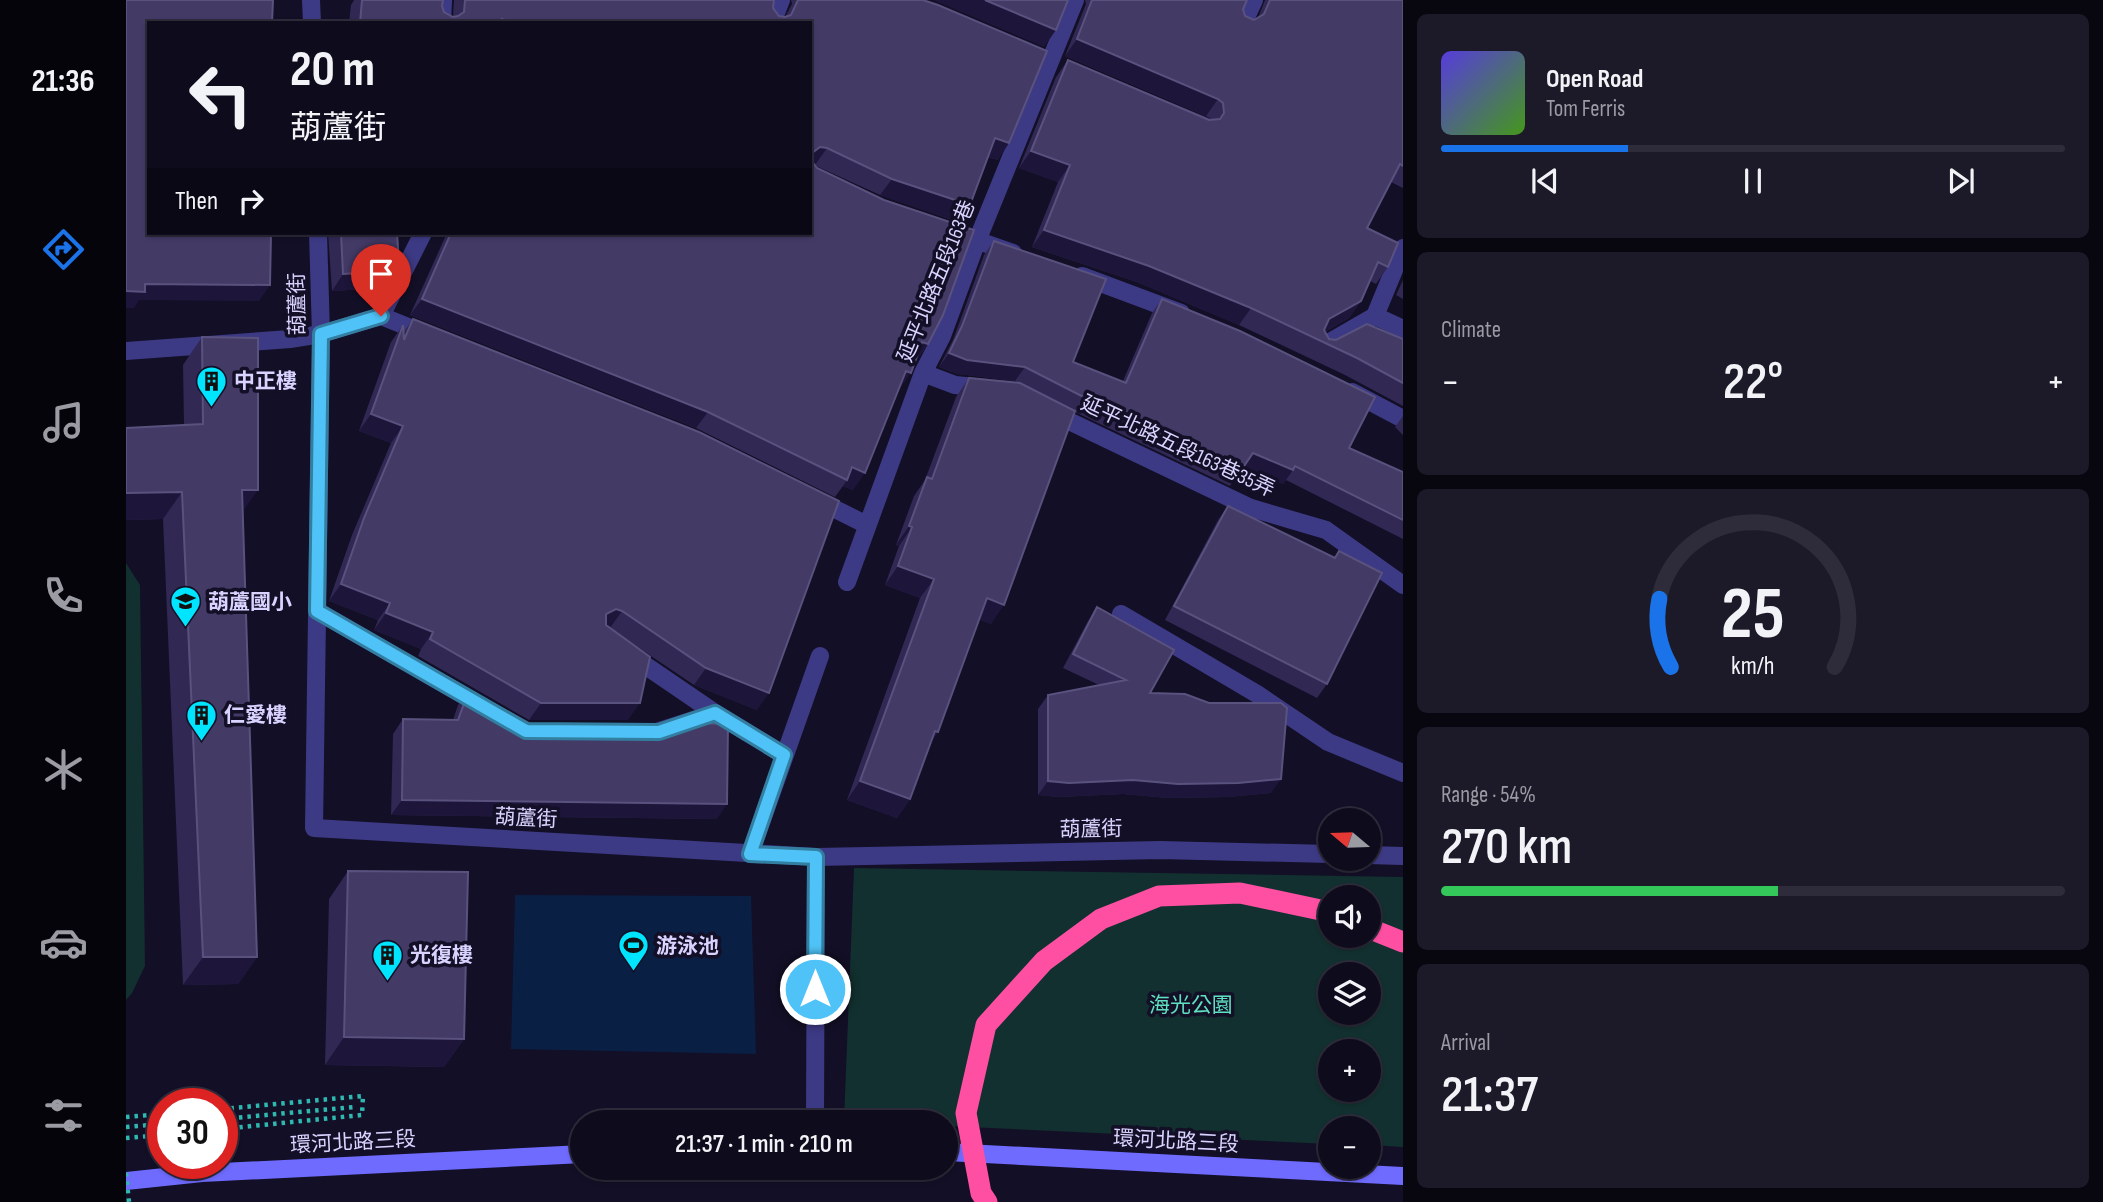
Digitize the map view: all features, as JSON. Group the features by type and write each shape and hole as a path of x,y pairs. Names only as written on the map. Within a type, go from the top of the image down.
{"highway":[{"path":"987,1202 981,1193 966,1113 986,1025 1044,961 1101,919 1159,896 1240,893 1318,909"},
{"path":"1381,933 1403,942"}],"main road":[{"name":"環河北路三段","path":"958,1153 1403,1176"},
{"name":"環河北路三段","path":"126,1181 202,1173 570,1155"}],"street":[{"path":"311,0 312,21"},
{"path":"442,21 443,0"},
{"path":"773,21 782,0"},
{"name":"延平北路五段163巷","path":"847,582 922,374 942,336 977,240 1075,0"},
{"path":"1242,26 1254,0"},
{"path":"939,228 1024,257"},
{"name":"葫蘆街","path":"318,235 321,334 314,828 816,857 1160,850 1318,854"},
{"path":"381,316 422,235"},
{"path":"1323,346 1375,316 1403,248"},
{"path":"1060,269 1196,319"},
{"path":"126,351 290,339 321,334 381,316 446,342"},
{"path":"1375,316 1403,329"},
{"path":"922,374 955,385 1010,391"},
{"path":"1340,385 1403,419"},
{"name":"延平北路五段163巷35弄","path":"1034,403 1101,438 1251,508 1326,530 1403,585"},
{"path":"805,494 867,524"},
{"path":"317,611 503,718"},
{"path":"1121,614 1257,694 1328,741 1403,773"},
{"path":"615,645 715,713 784,755"},
{"path":"750,854 820,656"},
{"path":"652,732 715,713"},
{"path":"1381,855 1403,856"},
{"path":"815,1110 816,857"}],"path":[{"path":"238,1108 363,1097 362,1115 238,1127"},
{"path":"238,1118 354,1107"},
{"path":"126,1117 147,1115"},
{"path":"126,1127 147,1125"},
{"path":"126,1138 147,1136"},
{"path":"126,1173 129,1202"}],"green space":[{"path":"126,563 140,585 145,966 126,1000"},
{"name":"海光公園","path":"854,868 1403,877 1403,1147 1381,1146 1381,1116 1318,1116 1318,1143 958,1127 958,1110 844,1110"}],"water":[{"name":"游泳池","path":"515,895 751,896 756,1054 511,1049"}],"building":[{"path":"126,0 273,0 272,21 147,21 147,235 271,235 270,285 145,284 145,292 126,291"},
{"path":"362,0 443,0 444,12 453,17 464,12 465,0 774,0 773,8 779,16 785,17 791,15 798,0 923,0 1047,51 1009,143 995,138 970,205 892,179 827,148 820,147 812,153 812,21 360,21"},
{"path":"985,0 1068,0 1056,30"},
{"path":"1092,0 1247,0 1243,9 1245,16 1254,20 1264,14 1270,0 1403,0 1403,166 1400,164 1367,228 1398,243 1388,267 1378,262 1361,301 1329,319 1324,330 1329,339 1336,340 1367,324 1403,339 1403,383 1251,308 1149,266 1044,230 1070,165 1031,151 1068,60 1209,120 1220,119 1224,113 1223,103 1218,99 1077,39"},
{"path":"812,161 817,168 884,200 974,230 943,315 928,344 922,342 911,373 906,371 865,473 852,467 847,480 708,412 422,299 450,235 812,235"},
{"path":"341,235 397,235 399,262 394,271 343,274"},
{"path":"994,241 1106,279 1073,362 1126,383 1162,299 1240,331 1375,397 1349,448 1403,472 1403,520 1295,466 1293,470 1253,453 1240,472 1025,367 967,360 949,353"},
{"path":"413,319 699,432 839,501 769,693 706,668 616,609 606,614 606,625 650,657 640,703 541,703 430,639 433,632 386,613 390,603 341,584 364,518 403,426 371,414 403,325 404,340"},
{"path":"202,337 258,338 258,490 242,490 257,957 203,957 182,492 126,493 126,428 203,424"},
{"path":"969,378 1020,383 1075,411 1004,605 987,598 938,732 935,731 910,799 860,781 934,579 898,566 927,477 932,479"},
{"path":"1228,506 1335,558 1339,551 1382,573 1327,684 1174,606"},
{"path":"1097,607 1174,650 1150,693 1185,694 1209,703 1281,703 1287,708 1281,779 1178,784 1133,780 1069,783 1048,781 1048,695 1126,680 1073,654"},
{"path":"469,690 536,727 668,728 685,723 728,724 727,804 402,800 403,719 458,720"},
{"name":"光復樓","path":"348,871 468,872 464,1039 344,1037"}],"place":[{"name":"中正樓","path":"211,408"},
{"name":"葫蘆國小","path":"185,629"},
{"name":"仁愛樓","path":"201,742"},
{"name":"游泳池","path":"633,973"},
{"name":"光復樓","path":"387,982"}],"route":[{"path":"381,316 321,334 317,611 526,731 659,732 715,713 784,755 750,854 816,857 815,989"}]}
